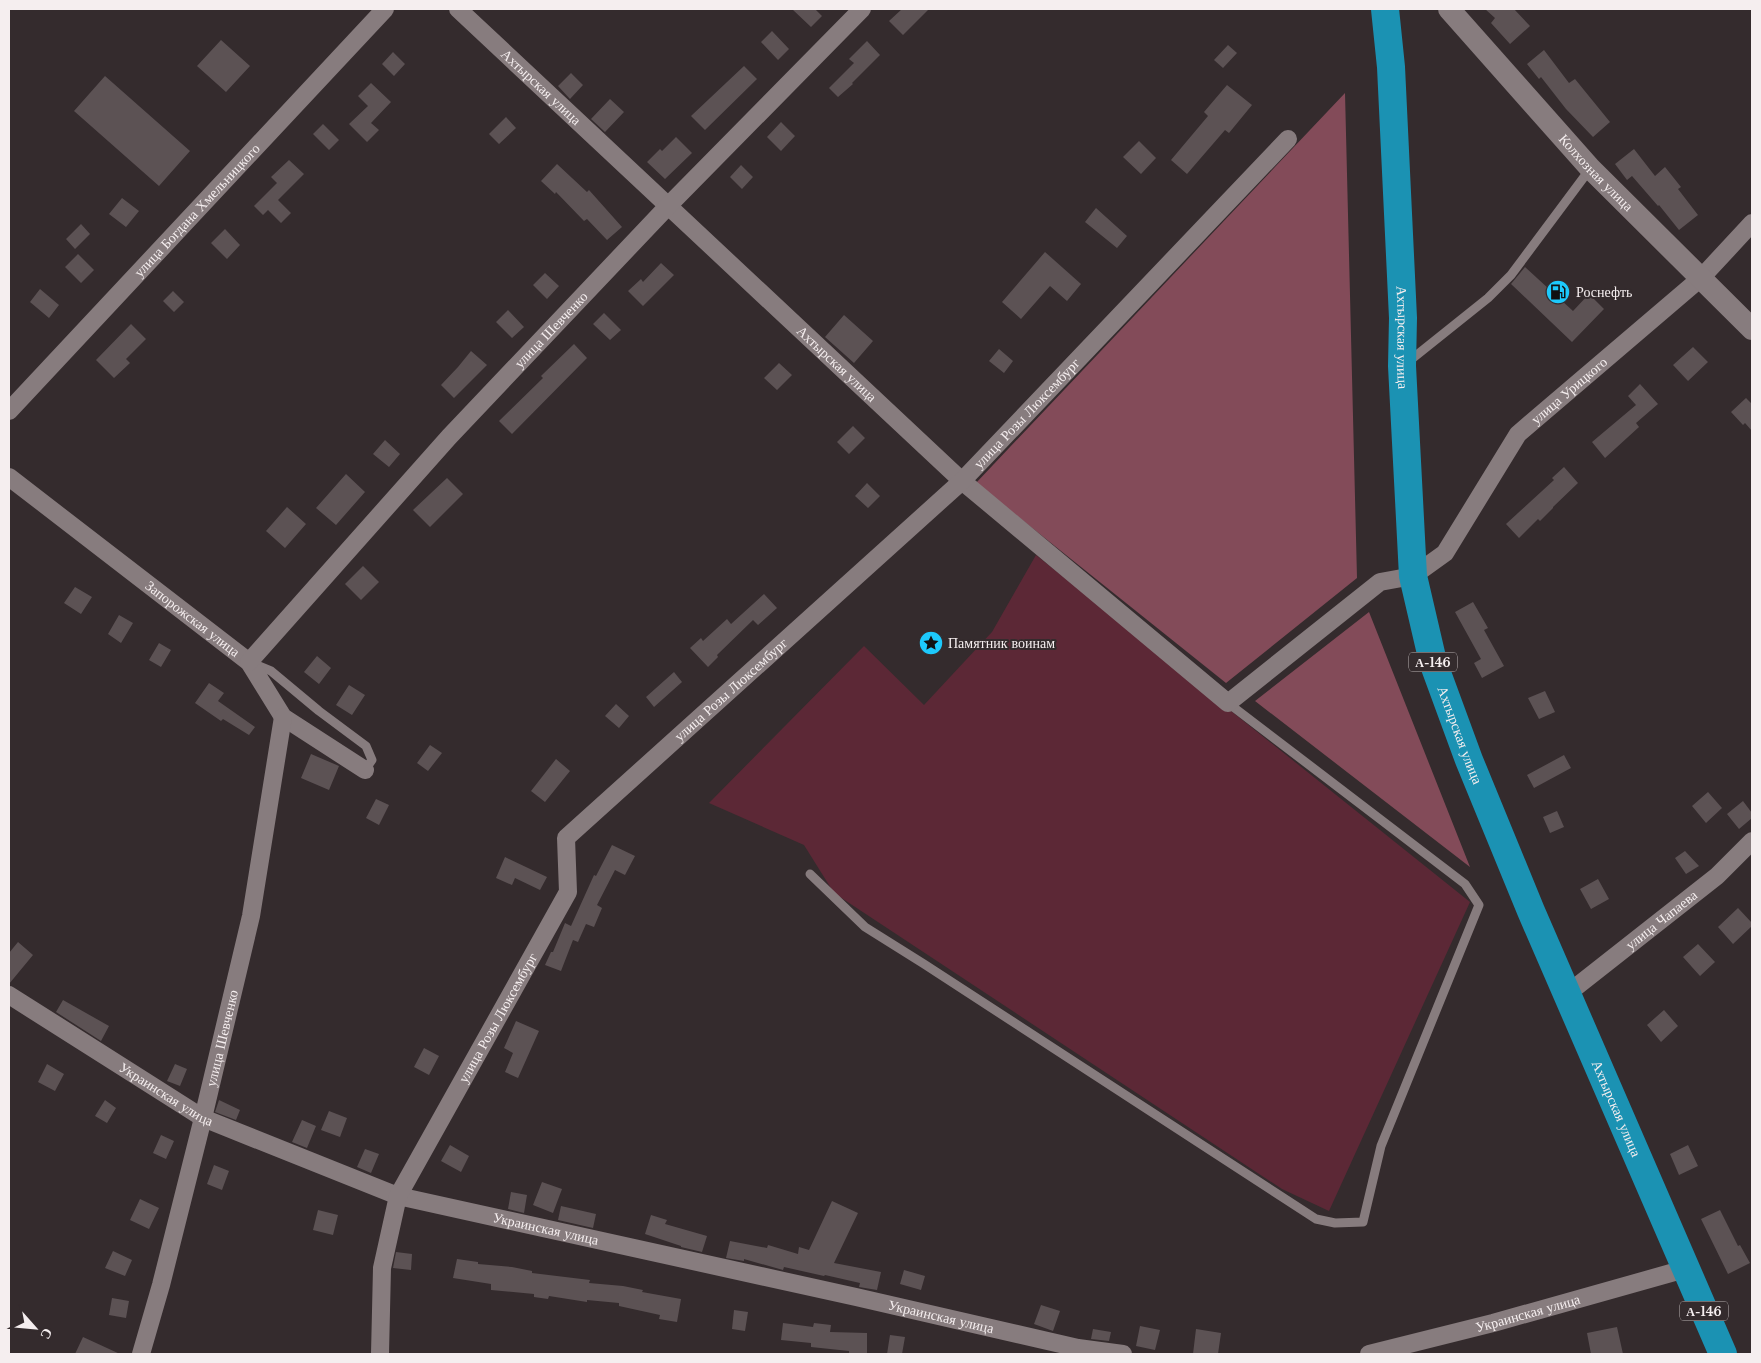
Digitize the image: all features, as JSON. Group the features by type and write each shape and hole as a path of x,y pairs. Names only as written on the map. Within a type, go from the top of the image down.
{"highway":[{"name":"Ахтырская улица","path":"1385,9 1390,67 1402,298 1402,366 1412,576 1436,671 1469,760 1512,866 1723,1354"}],"street":[{"name":"улица Богдана Хмельницкого","path":"9,411 385,9"},
{"name":"Ахтырская улица","path":"458,9 962,481 1228,703"},
{"name":"улица Шевченко","path":"249,662 449,438 669,205 862,9"},
{"name":"Колхозная улица","path":"1448,9 1590,168 1702,277 1752,329"},
{"name":"улица Розы Люксембург","path":"380,1354 382,1268 398,1196 568,892 566,838 962,481 1288,139"},
{"name":"улица Урицкого","path":"1412,576 1445,553 1518,434 1702,277 1752,223"},
{"name":"Запорожская улица","path":"9,477 249,662 283,716 365,770"},
{"path":"1228,703 1380,582 1412,576"},
{"name":"улица Шевченко","path":"141,1354 203,1118 251,916 283,716"},
{"name":"улица Чапаева","path":"1567,994 1718,876 1752,841"},
{"name":"Украинская улица","path":"9,995 203,1118 398,1196 1078,1348 1123,1354"},
{"name":"Украинская улица","path":"1369,1354 1493,1323 1685,1269"}],"lane":[{"path":"1402,366 1488,298 1511,275 1590,168"},
{"path":"249,662 270,671 366,746 372,760 365,770"},
{"path":"810,874 865,927 933,969 1316,1219 1335,1223 1363,1222 1381,1146 1479,905 1465,884 1228,703"}],"shaded area":[{"path":"1345,93 1357,578 1226,683 976,483"},
{"path":"1036,555 1470,902 1329,1211 1282,1189 834,893 804,845 709,803 864,646 924,705 992,632"},
{"path":"1369,612 1470,867 1255,701"}],"building":[{"path":"792,9 815,9 822,16 811,27"},
{"path":"902,9 929,9 903,35 889,21"},
{"path":"1485,9 1514,9 1530,26 1510,44 1491,23 1495,18"},
{"path":"772,31 789,49 778,60 761,42"},
{"path":"221,40 250,66 226,92 197,66"},
{"path":"867,41 880,55 838,97 829,88 854,63 849,59"},
{"path":"1228,45 1237,53 1223,68 1214,60"},
{"path":"1544,50 1569,83 1575,79 1610,122 1593,137 1566,109 1541,77 1539,79 1527,64"},
{"path":"393,52 405,64 394,76 382,64"},
{"path":"744,66 757,79 705,130 691,116"},
{"path":"571,73 583,85 570,99 558,86"},
{"path":"105,76 190,151 159,186 74,111"},
{"path":"371,83 391,102 371,123 379,130 367,142 349,124 368,106 358,96"},
{"path":"1227,85 1252,105 1229,133 1225,130 1187,174 1171,160 1208,116 1204,112"},
{"path":"610,99 624,112 605,132 591,119"},
{"path":"506,117 516,128 499,144 489,134"},
{"path":"781,122 795,136 781,151 767,137"},
{"path":"323,124 339,140 329,150 313,134"},
{"path":"676,137 692,153 665,179 647,162"},
{"path":"1139,141 1156,158 1141,174 1123,157"},
{"path":"1634,149 1655,176 1665,167 1681,187 1678,189 1698,215 1679,230 1632,176 1627,180 1615,164"},
{"path":"289,160 304,174 278,200 291,213 281,223 268,210 263,215 254,206 277,183 271,177"},
{"path":"557,164 587,192 589,190 622,227 607,240 587,219 584,221 556,192 555,194 541,181"},
{"path":"741,165 753,177 742,189 730,177"},
{"path":"122,198 139,211 126,227 109,214"},
{"path":"1096,208 1127,236 1117,248 1085,222"},
{"path":"81,224 90,234 75,249 66,239"},
{"path":"225,229 240,245 227,259 211,243"},
{"path":"1045,252 1081,284 1067,301 1050,286 1021,319 1002,302"},
{"path":"78,254 94,270 81,283 65,267"},
{"path":"661,263 674,275 643,306 628,291 641,279 643,282"},
{"path":"1525,267 1573,311 1589,294 1604,309 1572,342 1511,284"},
{"path":"545,273 559,286 547,299 533,285"},
{"path":"40,289 59,305 49,318 30,302"},
{"path":"173,291 184,302 174,312 163,301"},
{"path":"508,310 524,327 512,338 496,322"},
{"path":"604,313 621,330 610,340 593,324"},
{"path":"844,315 873,341 854,363 825,337"},
{"path":"131,324 146,339 126,359 130,363 114,378 96,360"},
{"path":"574,344 587,358 512,434 499,421 543,378 541,376"},
{"path":"1693,347 1708,362 1688,381 1673,365"},
{"path":"999,349 1013,361 1004,373 989,361"},
{"path":"471,351 487,365 454,398 441,385"},
{"path":"779,363 792,375 777,390 764,378"},
{"path":"1640,384 1658,404 1636,423 1639,427 1605,458 1592,442 1636,405 1628,396"},
{"path":"1746,398 1752,404 1752,431 1745,423 1743,425 1731,412"},
{"path":"853,426 865,438 849,454 837,442"},
{"path":"385,440 400,454 389,467 373,454"},
{"path":"1564,467 1578,483 1540,521 1538,519 1519,538 1506,524 1554,480 1552,478"},
{"path":"346,474 365,492 336,525 316,508"},
{"path":"447,478 463,494 430,527 413,510"},
{"path":"867,483 880,496 868,508 855,496"},
{"path":"287,507 306,524 285,548 266,531"},
{"path":"363,566 379,582 361,600 345,584"},
{"path":"75,587 92,597 81,614 64,603"},
{"path":"764,594 777,608 758,625 753,620 717,655 718,657 708,667 690,648 701,638 703,641 727,619 731,624"},
{"path":"1473,602 1488,628 1484,630 1504,666 1482,678 1474,663 1481,659 1455,612"},
{"path":"119,615 133,623 121,643 108,634"},
{"path":"159,643 171,650 161,667 149,660"},
{"path":"317,656 331,668 319,684 304,672"},
{"path":"674,672 682,682 654,707 646,697"},
{"path":"209,683 224,693 218,701 255,727 249,735 223,719 221,721 195,703"},
{"path":"349,685 365,695 352,715 336,705"},
{"path":"1545,691 1555,712 1539,719 1528,698"},
{"path":"616,704 629,716 619,728 605,716"},
{"path":"430,745 442,753 428,771 417,763"},
{"path":"311,754 339,766 329,790 301,778"},
{"path":"1564,755 1571,768 1534,788 1527,775"},
{"path":"556,759 570,771 545,802 531,791"},
{"path":"1708,792 1722,808 1706,823 1692,806"},
{"path":"376,799 389,805 379,825 366,818"},
{"path":"1743,801 1752,813 1752,818 1739,829 1727,814"},
{"path":"1557,811 1564,827 1550,833 1543,817"},
{"path":"612,845 635,856 625,875 615,870 597,905 602,908 594,927 586,924 578,942 573,940 561,971 545,965 551,952 553,952 565,923 571,926 594,875 596,876"},
{"path":"1685,851 1699,866 1686,874 1675,858"},
{"path":"505,857 547,877 540,890 515,878 512,885 496,878"},
{"path":"1598,879 1609,899 1591,909 1580,889"},
{"path":"1738,908 1752,923 1752,926 1733,944 1718,927"},
{"path":"18,942 33,955 9,984 9,953"},
{"path":"1698,944 1715,962 1700,976 1683,957"},
{"path":"63,1000 109,1026 101,1041 56,1012"},
{"path":"1664,1010 1678,1026 1661,1042 1647,1025"},
{"path":"516,1021 539,1031 518,1078 505,1072 513,1053 504,1048"},
{"path":"424,1048 439,1056 429,1075 414,1067"},
{"path":"47,1064 64,1074 55,1091 38,1082"},
{"path":"175,1064 187,1069 180,1086 167,1081"},
{"path":"105,1100 116,1108 107,1123 95,1116"},
{"path":"219,1100 240,1110 236,1120 215,1112"},
{"path":"329,1111 347,1118 340,1137 321,1130"},
{"path":"302,1120 316,1126 307,1148 292,1142"},
{"path":"161,1135 174,1141 166,1159 153,1153"},
{"path":"450,1145 469,1156 461,1172 441,1161"},
{"path":"1688,1145 1698,1166 1679,1175 1670,1154"},
{"path":"365,1149 379,1154 371,1173 357,1167"},
{"path":"214,1165 229,1171 222,1190 207,1184"},
{"path":"542,1182 562,1189 553,1213 533,1205"},
{"path":"511,1192 527,1195 524,1213 508,1209"},
{"path":"140,1199 159,1208 149,1229 130,1220"},
{"path":"832,1201 858,1213 834,1263 881,1272 877,1290 859,1287 860,1283 825,1275 784,1267 783,1270 744,1259 744,1261 726,1258 730,1241 767,1248 768,1245 798,1254 799,1247 809,1250"},
{"path":"561,1206 596,1214 593,1228 558,1220"},
{"path":"318,1210 338,1215 333,1235 313,1230"},
{"path":"1720,1210 1738,1246 1740,1245 1750,1263 1728,1274 1701,1219"},
{"path":"651,1215 667,1220 665,1224 707,1236 702,1252 681,1247 645,1234"},
{"path":"113,1251 132,1260 125,1276 105,1268"},
{"path":"396,1252 412,1254 411,1270 393,1268"},
{"path":"457,1259 478,1262 478,1264 512,1267 532,1271 532,1273 590,1280 589,1283 623,1286 643,1290 642,1292 681,1299 677,1322 659,1319 660,1315 619,1306 619,1303 587,1300 587,1302 549,1296 548,1299 534,1297 534,1294 491,1290 491,1284 453,1278"},
{"path":"904,1270 925,1276 921,1290 900,1284"},
{"path":"112,1298 129,1301 126,1318 109,1315"},
{"path":"1041,1305 1060,1311 1053,1331 1034,1324"},
{"path":"734,1310 748,1312 745,1331 732,1329"},
{"path":"783,1323 813,1327 814,1323 831,1325 830,1332 867,1333 867,1353 849,1353 849,1351 811,1347 811,1343 781,1340"},
{"path":"1140,1326 1160,1330 1155,1350 1136,1346"},
{"path":"1617,1327 1623,1354 1591,1354 1587,1333"},
{"path":"1093,1329 1111,1332 1109,1341 1091,1339"},
{"path":"1196,1329 1221,1333 1218,1354 1193,1354"},
{"path":"890,1335 905,1337 902,1354 887,1354"},
{"path":"83,1337 120,1354 75,1354"}],"place":[{"name":"Роснефть","path":"1558,292"},
{"name":"Памятник воинам","path":"931,643"}]}
